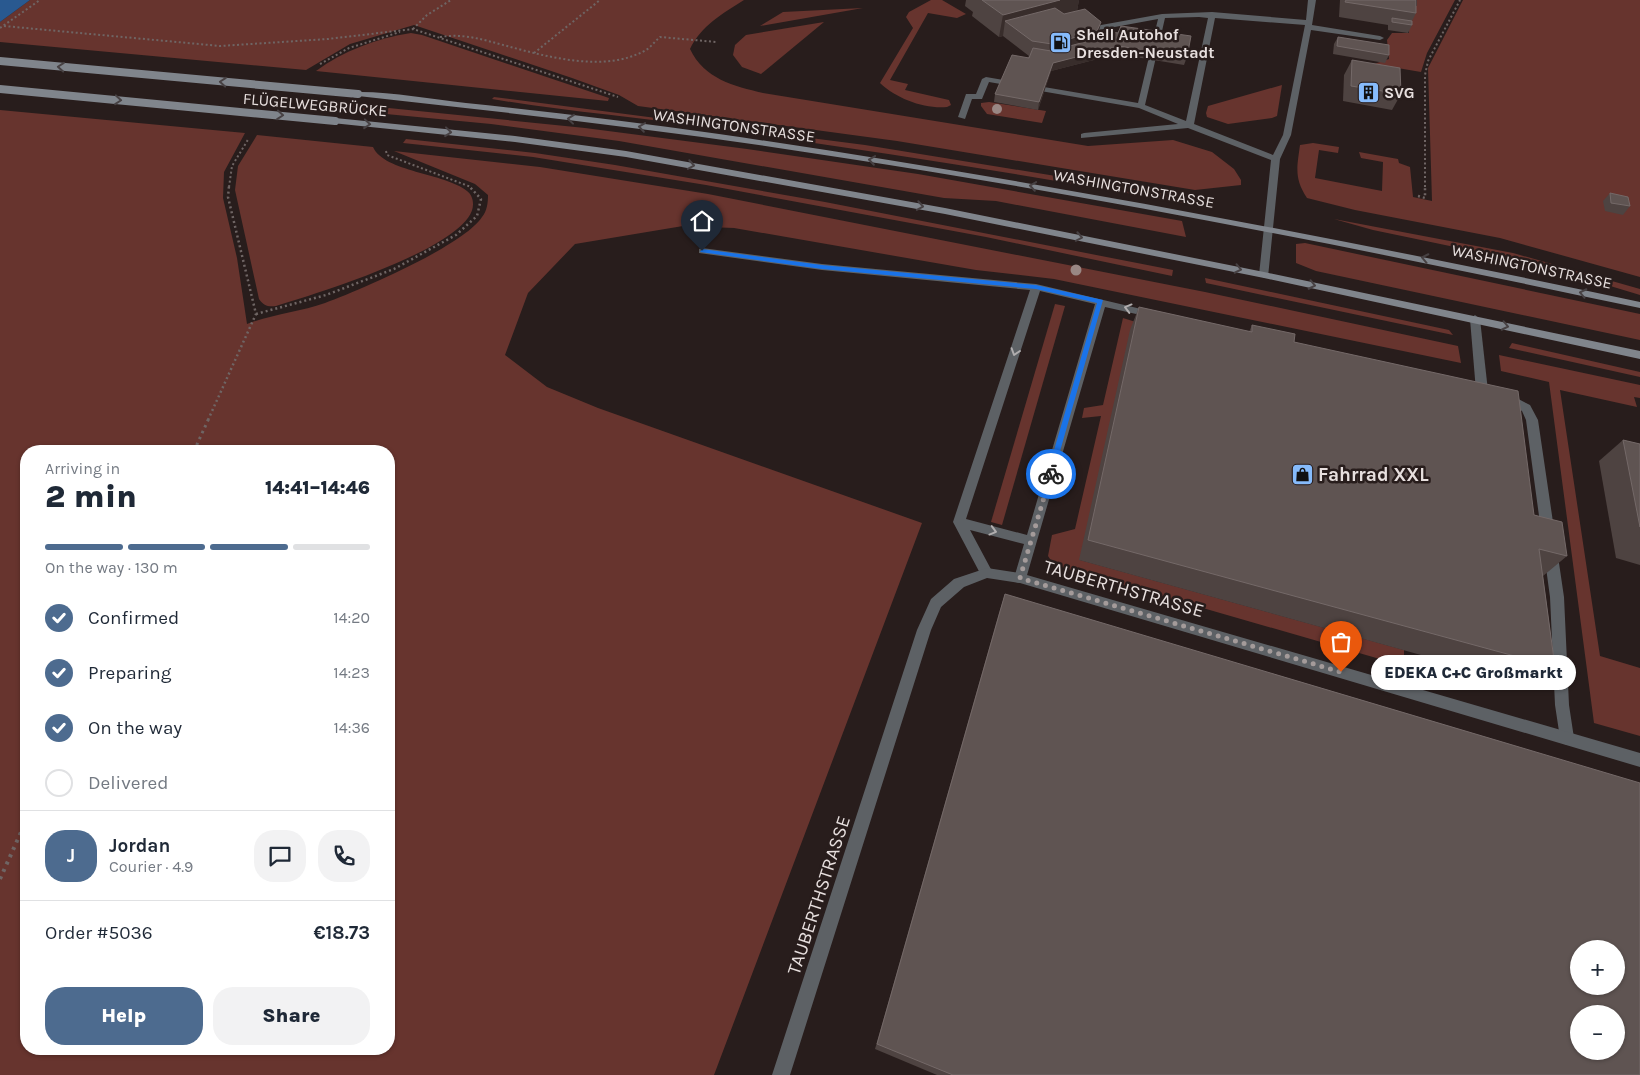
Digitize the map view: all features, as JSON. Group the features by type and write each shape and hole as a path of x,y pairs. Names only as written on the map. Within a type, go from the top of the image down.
{"main road":[{"name":"FLÜGELWEGBRÜCKE","path":"0,61 358,94 619,124"},
{"name":"FLÜGELWEGBRÜCKE","path":"0,89 515,139 626,154 945,211 1264,275"},
{"name":"WASHINGTONSTRASSE","path":"619,124 944,171 1270,228 1389,250 1640,305"},
{"path":"1264,275 1640,356"}],"street":[{"path":"1264,275 1276,159 1287,135 1312,0"},
{"path":"1189,126 1212,14"},
{"path":"1093,29 1162,16 1212,14 1260,16 1380,38"},
{"path":"1141,106 1162,16"},
{"path":"962,117 969,96 979,97 986,80 1141,106 1276,159"},
{"path":"1084,136 1189,126"},
{"path":"702,251 822,267 1036,287 1162,317"},
{"path":"987,573 959,522 1036,287"},
{"path":"1020,578 1101,302"},
{"path":"1475,320 1477,390 1510,397 1526,408 1532,420 1557,597 1562,705 1567,738"},
{"path":"959,522 1031,541"},
{"name":"TAUBERTHSTRASSE","path":"781,1075 924,630 936,603 959,584 987,573 1020,578 1640,760"}],"path":[{"path":"0,28 40,0"},
{"path":"317,66 329,57 370,40 413,29 427,15 450,0"},
{"path":"533,53 600,0"},
{"path":"1418,196 1426,198 1426,68 1460,0"},
{"path":"4,26 220,46 328,39 413,29 621,98"},
{"path":"439,38 457,33 533,53 586,61 628,56 646,50 660,37 716,42"},
{"path":"197,445 256,314 228,197 232,166 251,134"},
{"path":"256,314 326,295 394,269 456,235 477,216 481,199 470,186 387,155 385,145"},
{"path":"0,879 20,834"}],"shaded area":[{"path":"30,0 744,0 706,27 690,49 703,68 731,84 763,93 1088,146 1173,140 1212,152 1234,169 1241,180 1241,185 1195,190 897,141 638,106 619,95 572,78 414,25 350,44 306,70 0,42 0,22"},
{"path":"931,0 942,0 966,14 957,18 928,13 890,80 908,84 905,90 949,100 951,105 947,107 920,105 911,102 894,94 880,83 913,28 906,17 909,12"},
{"path":"1417,0 1455,0 1427,53 1421,72 1374,64 1389,59 1387,40 1392,33 1409,33 1409,4 1417,6"},
{"path":"1463,0 1640,0 1640,277 1500,238 1355,210 1307,198 1298,179 1298,160 1300,145 1313,143 1339,147 1338,153 1319,150 1315,178 1382,191 1383,162 1361,158 1359,152 1398,159 1399,163 1410,167 1413,197 1432,201 1428,68"},
{"path":"863,8 760,26 783,12"},
{"path":"824,22 761,74 742,67 733,55 735,45 746,35"},
{"path":"411,33 422,35 609,98 608,101 316,71 337,57 361,46"},
{"path":"1282,85 1277,116 1228,124 1207,117 1208,106"},
{"path":"494,97 865,145 1184,197 1183,203 885,154 706,127 492,99"},
{"path":"989,102 1046,111 1042,123 987,114 981,103"},
{"path":"349,104 585,128 918,174 1182,221 1186,237 996,201 944,198 619,141 491,124 344,110"},
{"path":"0,110 245,133 224,172 223,198 237,258 247,324 325,303 385,278 433,254 454,241 482,217 487,207 488,195 475,184 394,151 540,167 708,194 1205,292 1458,346 1461,363 1054,279 976,270 734,228 683,226 575,244 528,293 505,355 547,387 598,408 922,523 714,1075 0,1075"},
{"path":"257,135 373,147 379,155 389,162 457,185 470,194 473,204 466,220 448,236 421,252 354,280 276,306 266,306 259,299 235,190 238,166"},
{"path":"406,139 535,153 615,165 825,202 1173,270 1172,276 986,237 706,185 533,157 403,143"},
{"path":"1334,219 1513,253 1640,289 1640,295 1541,265 1373,230"},
{"path":"1305,243 1640,314 1640,340 1316,271 1296,263 1296,244"},
{"path":"1205,278 1449,330 1453,335 1206,283"},
{"path":"1055,304 1065,306 1002,525 991,522"},
{"path":"1123,318 1158,329 1080,560 1404,650 1404,666 1054,565 1048,556 1052,535 1075,529 1101,416 1082,418 1084,408 1103,405"},
{"path":"1512,343 1640,372 1640,377 1509,348"},
{"path":"1499,355 1640,385 1640,398 1634,397 1637,407 1560,390 1600,656 1640,668 1640,736 1594,723 1549,382 1501,371"}],"water":[{"path":"0,0 30,0 0,22"}],"building":[{"path":"982,0 1060,0 1003,15"},
{"path":"1346,0 1416,0 1416,13 1345,2"},
{"path":"1055,8 1064,14 1085,9 1101,22 1097,31 1052,44 1032,41 1005,21"},
{"path":"1392,18 1412,21 1412,25 1392,22"},
{"path":"1121,26 1191,36 1187,57 1119,46 1053,63 1039,102 995,94 1012,55 1029,58 1033,48 1051,51 1096,39 1099,30 1118,33"},
{"path":"1338,37 1389,45 1389,55 1337,46"},
{"path":"1352,60 1400,68 1401,94 1351,86"},
{"path":"1610,193 1628,197 1630,206 1611,203"},
{"name":"Fahrrad XXL","path":"1139,307 1252,332 1252,325 1295,334 1294,342 1518,391 1534,515 1562,522 1567,556 1539,549 1555,667 1088,540"},
{"path":"1623,440 1640,444 1640,527"},
{"path":"1005,594 1640,783 1640,1075 953,1075 877,1044"}],"way so far":[{"path":"1051,474 1020,578 1341,672"}],"place":[{"name":"Shell Autohof Dresden-Neustadt","path":"1060,43"},
{"name":"SVG","path":"1368,92"},
{"name":"Fahrrad XXL","path":"1302,474"},
{"name":"EDEKA C+C Großmarkt","path":"1341,672"}],"route":[{"path":"702,251 822,267 1036,287 1101,302 1051,474"}]}
